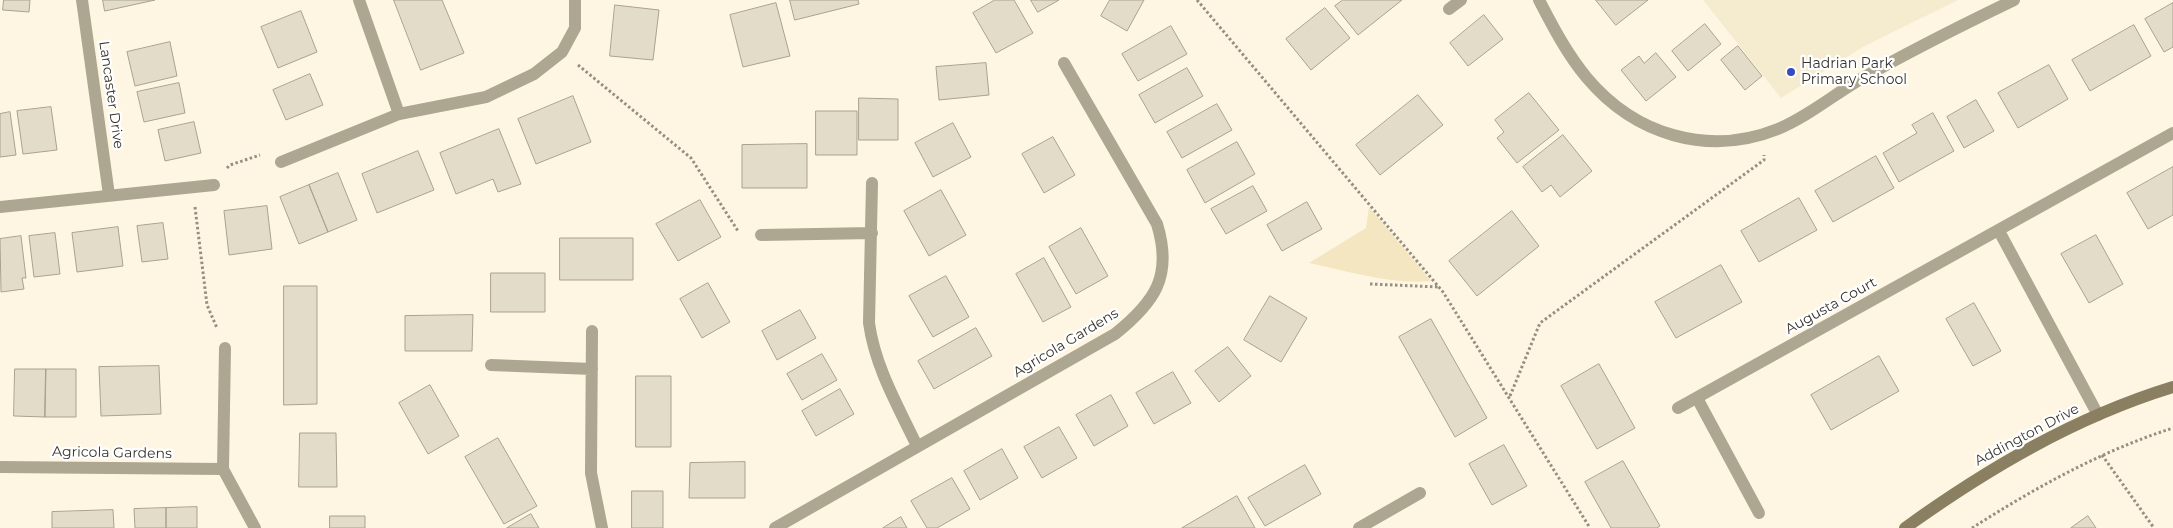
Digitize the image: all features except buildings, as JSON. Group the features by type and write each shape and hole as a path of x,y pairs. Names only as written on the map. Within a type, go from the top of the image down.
{"street":[{"name":"Lancaster Drive","path":"82,0 110,195"},
{"path":"359,0 399,114"},
{"path":"281,162 399,114 486,97 534,74 562,52 575,28 575,0"},
{"path":"1449,9 1461,0"},
{"path":"1539,0 1569,54 1588,79 1606,97 1633,117 1662,132 1686,139 1712,143 1740,140 1762,134 1795,121 1858,81 2014,0"},
{"name":"Agricola Gardens","path":"775,528 1115,334 1138,316 1154,292 1163,270 1164,245 1158,224 1064,63"},
{"name":"Augusta Court","path":"1678,408 2173,133"},
{"path":"872,183 869,323 872,344 880,368 917,446"},
{"path":"0,207 214,185"},
{"path":"1999,231 2098,415"},
{"path":"761,235 872,233"},
{"path":"592,330 591,473 602,528"},
{"path":"226,348 224,469 255,528"},
{"path":"491,365 592,369"},
{"name":"Addington Drive","path":"1904,528 1947,498 2056,434 2098,415 2173,387"},
{"path":"1697,398 1759,513"},
{"name":"Agricola Gardens","path":"0,467 224,469"},
{"path":"1359,528 1420,492"}],"path":[{"path":"1198,0 1439,286 1590,528"},
{"path":"562,52 691,158 743,239 761,235"},
{"path":"1510,397 1540,323 1764,160 1762,134"},
{"path":"214,185 230,165 266,153 281,162"},
{"path":"192,187 207,305 226,348"},
{"path":"1370,284 1439,286"},
{"path":"1972,528 2046,483 2102,455 2173,428"},
{"path":"2102,455 2154,528"}],"shaded area":[{"name":"Hadrian Park Primary School","path":"1703,0 1958,0 1863,47 1781,98"},
{"path":"1369,207 1431,281 1416,282 1386,279 1309,263 1366,228"}],"place":[{"name":"Hadrian Park Primary School","path":"1791,72"}]}
